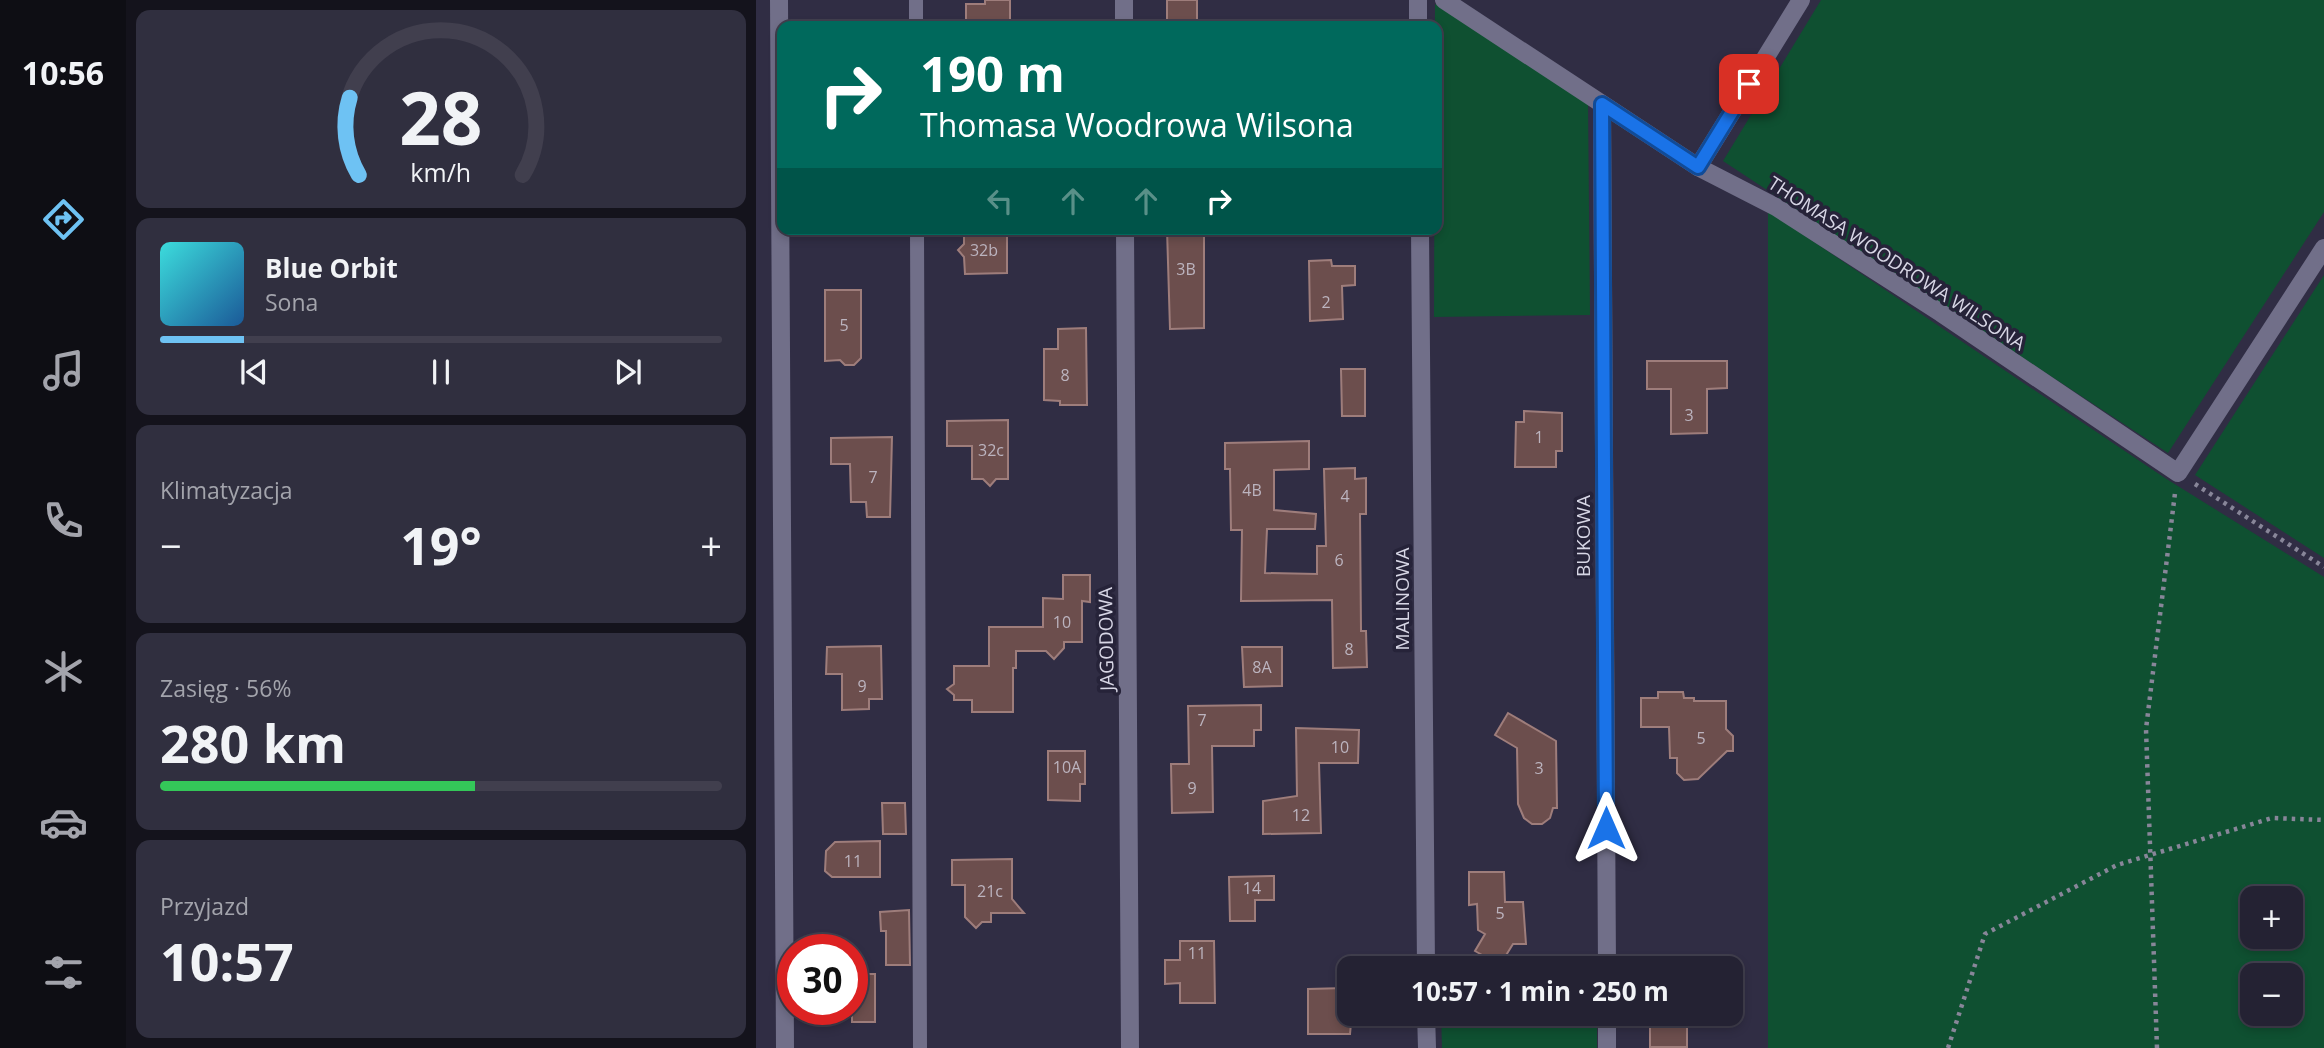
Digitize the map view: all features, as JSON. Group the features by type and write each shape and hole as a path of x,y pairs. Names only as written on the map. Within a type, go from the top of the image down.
{"street":[{"path":"779,0 779,21"},
{"path":"1124,0 1124,21"},
{"path":"1418,0 1418,21"},
{"name":"THOMASA WOODROWA WILSONA","path":"1444,0 1698,167 1798,221 1941,313 2178,474"},
{"path":"1698,167 1801,0"},
{"name":"BUKOWA","path":"1602,104 1607,956"},
{"path":"780,235 785,1048"},
{"name":"JAGODOWA","path":"1125,235 1130,1048"},
{"name":"MALINOWA","path":"1420,235 1426,956"},
{"path":"2178,474 2324,248"},
{"path":"1426,1026 1427,1048"},
{"path":"1607,1026 1607,1048"}],"lane":[{"path":"916,0 916,21"},
{"path":"917,235 920,1048"}],"path":[{"path":"2157,1048 2146,729 2178,474 2324,567"},
{"path":"1948,1048 1985,934 2117,865 2272,818 2324,820"}],"green space":[{"path":"1821,0 2324,0 2324,212 2168,453 1723,161"},
{"path":"1435,4 1588,101 1590,315 1434,317 1434,235 1442,235 1442,21 1435,21"},
{"path":"1768,211 2165,478 2324,577 2324,1048 1768,1048"},
{"path":"2324,275 2324,558 2195,475"},
{"path":"1441,1026 1597,1026 1597,1048 1442,1048"}],"building":[{"path":"985,0 1010,0 1010,20 966,21 966,4 985,4"},
{"path":"1167,0 1197,0 1197,21 1167,21"},
{"path":"964,235 1007,235 1007,273 965,274 964,257 958,250 964,244"},
{"path":"1167,235 1204,235 1204,328 1170,329"},
{"path":"1331,260 1332,266 1355,266 1355,285 1342,286 1343,319 1310,321 1309,261"},
{"path":"825,290 861,290 861,358 854,365 845,365 840,360 825,361"},
{"path":"1086,328 1087,405 1060,405 1060,401 1044,400 1044,349 1058,349 1058,329"},
{"path":"1647,361 1727,361 1727,388 1707,389 1707,433 1671,434 1671,389 1647,389"},
{"path":"1341,369 1365,369 1365,416 1342,416"},
{"path":"1524,411 1562,413 1562,451 1556,451 1556,467 1515,467 1516,422 1524,422"},
{"path":"1008,420 1008,479 996,479 990,486 983,479 972,479 972,446 947,446 947,421"},
{"path":"892,437 890,517 867,517 866,502 851,502 850,464 831,464 831,438"},
{"path":"1309,441 1309,469 1274,470 1274,510 1316,514 1315,529 1267,529 1265,573 1317,574 1317,546 1326,546 1324,469 1355,468 1355,479 1366,478 1366,514 1360,514 1361,631 1366,631 1367,667 1333,668 1332,600 1241,601 1242,530 1231,530 1230,469 1225,469 1225,443"},
{"path":"1063,575 1090,575 1090,602 1082,601 1082,642 1064,642 1064,648 1054,659 1046,651 1016,651 1016,668 1013,668 1013,712 972,712 972,700 954,700 954,695 947,689 954,684 954,666 989,666 989,627 1043,627 1043,598 1063,599"},
{"path":"881,646 882,699 869,699 869,709 842,710 842,674 826,674 827,647"},
{"path":"1242,647 1282,647 1282,686 1244,687"},
{"path":"1658,692 1683,692 1684,698 1694,698 1694,701 1726,701 1726,729 1733,736 1733,751 1727,751 1698,779 1684,780 1677,773 1677,758 1670,758 1669,727 1641,727 1641,698 1658,698"},
{"path":"1261,705 1261,730 1254,730 1254,746 1212,746 1213,812 1172,813 1171,764 1189,764 1188,706"},
{"path":"1508,713 1556,741 1557,808 1553,808 1550,818 1542,824 1532,824 1524,818 1518,804 1517,748 1495,735"},
{"path":"1296,728 1359,730 1358,763 1319,763 1321,833 1263,834 1263,801 1297,796"},
{"path":"1048,751 1085,751 1085,784 1080,784 1080,801 1048,800"},
{"path":"882,803 905,803 906,834 883,834"},
{"path":"880,841 880,877 832,877 825,871 826,851 835,842"},
{"path":"1012,859 1012,899 1024,913 991,913 991,922 982,922 976,928 965,917 965,885 952,885 952,860"},
{"path":"1469,872 1504,872 1505,902 1523,902 1526,944 1513,944 1506,956 1484,956 1475,951 1485,934 1478,930 1477,904 1469,905"},
{"path":"1274,876 1274,900 1255,900 1255,921 1230,921 1229,877"},
{"path":"909,910 910,965 886,965 886,931 881,931 880,912"},
{"path":"1180,941 1214,941 1215,1003 1180,1003 1180,983 1165,984 1165,960 1180,960"},
{"path":"868,974 875,974 875,1022 868,1022"},
{"path":"1337,988 1337,1026 1351,1026 1350,1034 1308,1034 1308,989"},
{"path":"1650,1026 1687,1026 1687,1047 1650,1047"}],"route":[{"path":"1606,828 1602,104 1698,167 1749,84"}]}
